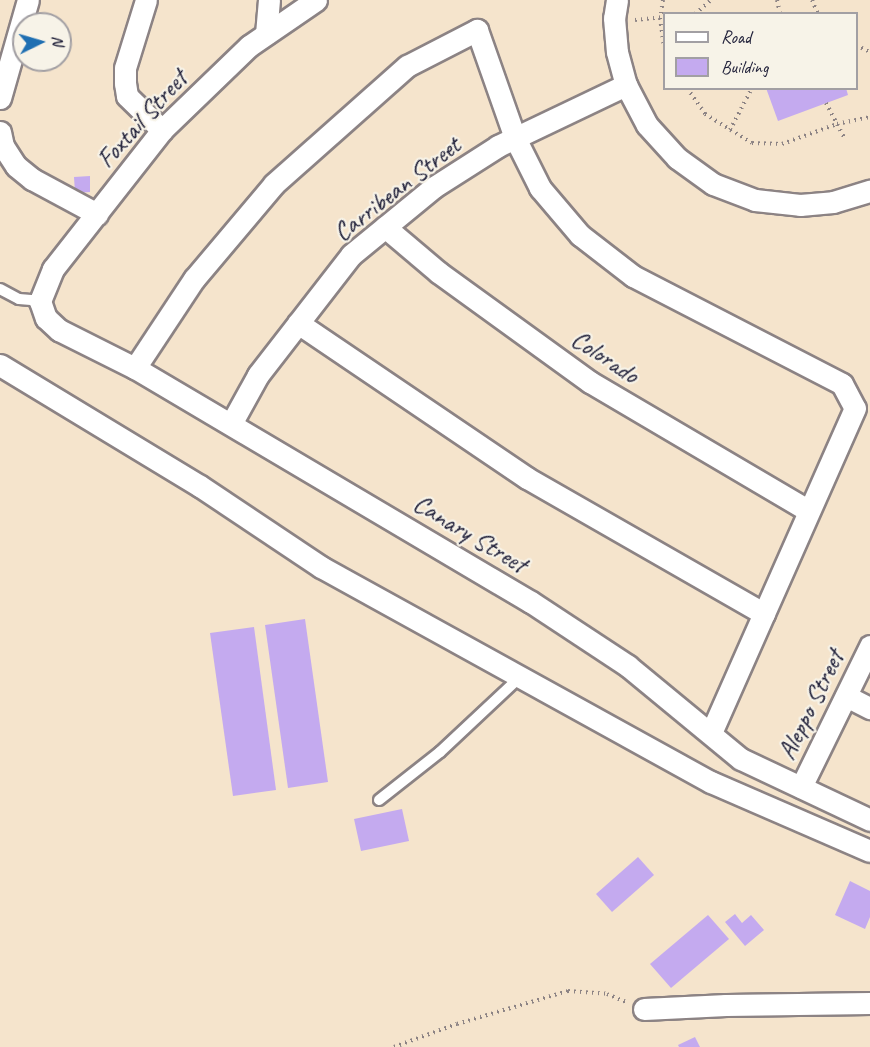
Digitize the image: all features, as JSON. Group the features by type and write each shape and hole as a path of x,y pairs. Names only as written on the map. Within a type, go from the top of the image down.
{"street":[{"path":"0,98 28,0"},
{"path":"146,0 125,68 125,83 127,96 162,130"},
{"path":"266,34 269,0"},
{"name":"Foxtail Street","path":"40,302 53,269 162,130 249,46 316,0"},
{"path":"615,9 617,52 626,85 647,125 670,150 713,184 755,200 800,205 869,196"},
{"path":"135,368 194,279 274,184 407,66 477,30 515,138 540,188 580,235 633,276 842,384 855,408 711,733"},
{"name":"Carribean Street","path":"231,424 258,375 351,255 434,187 515,138 626,85"},
{"path":"0,132 3,146 16,166 32,179 97,214"},
{"name":"Colorado","path":"385,227 438,272 590,382 809,512"},
{"name":"Canary Street","path":"40,302 46,318 59,330 135,368 531,602 628,666 741,759 870,820"},
{"path":"298,323 527,478 764,614"},
{"path":"0,365 200,486 321,567 519,678 711,782 870,851"},
{"name":"Aleppo Street","path":"801,788 870,646"},
{"path":"846,696 870,708"},
{"path":"644,1009 726,1005 870,1003"}],"lane":[{"path":"0,289 19,299 40,302"},
{"path":"379,800 440,752 519,678"}],"path":[{"path":"663,0 663,32"},
{"path":"698,12 711,0"},
{"path":"615,9 639,20 662,17"},
{"path":"688,90 705,114 752,143 782,144 837,124 870,117"},
{"path":"730,129 751,90"},
{"path":"826,103 845,139"},
{"path":"394,1047 457,1024 568,991 608,994 644,1009"}],"building":[{"path":"767,90 847,90 848,95 778,121"},
{"path":"90,176 90,192 75,193 74,177"},
{"path":"305,619 328,782 288,788 265,625"},
{"path":"254,627 276,790 233,796 210,633"},
{"path":"402,809 409,841 361,851 354,819"},
{"path":"638,857 654,875 612,912 596,894"},
{"path":"850,881 870,891 870,917 865,929 835,915"},
{"path":"735,914 742,923 751,915 764,930 745,946 725,922"},
{"path":"708,915 729,939 671,988 650,964"},
{"path":"695,1037 700,1047 679,1047 678,1045"}]}
